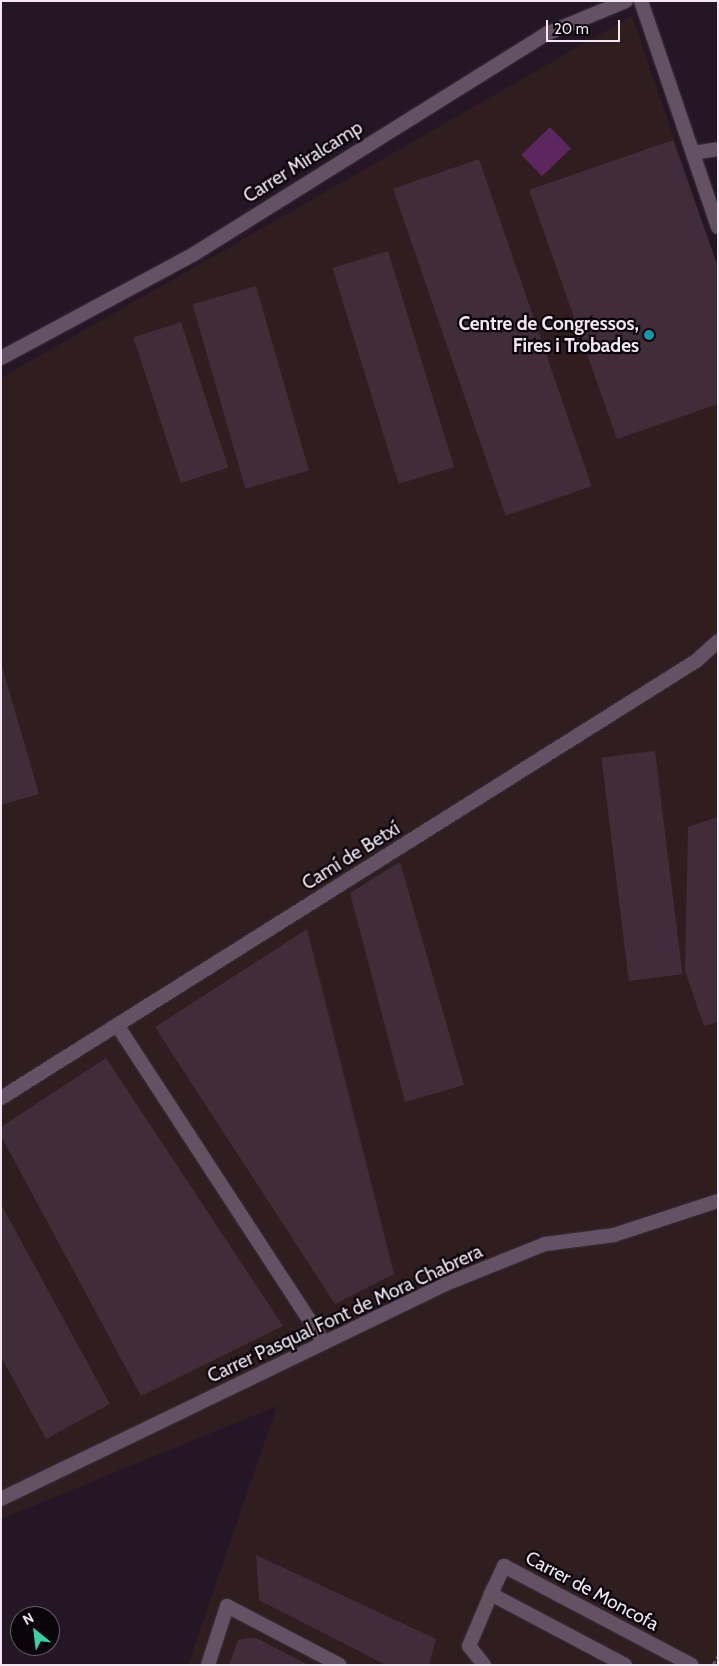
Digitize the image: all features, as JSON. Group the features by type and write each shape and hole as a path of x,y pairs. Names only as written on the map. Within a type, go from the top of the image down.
{"street":[{"name":"Carrer Miralcamp","path":"1,358 194,254 548,33 626,1"},
{"path":"642,1 718,227"},
{"path":"693,153 718,149"},
{"name":"Camí de Betxí","path":"1,1098 696,661 718,641"},
{"path":"117,1025 324,1343"},
{"name":"Carrer Pasqual Font de Mora Chabrera","path":"1,1499 443,1285 545,1244 614,1235 718,1201"},
{"name":"Carrer de Moncofa","path":"492,1594 504,1566 692,1665"},
{"path":"484,1665 469,1646 492,1594 626,1665"},
{"path":"208,1665 227,1606 340,1665"}],"path":[{"path":"713,1665 718,1656"}],"shaded area":[{"path":"632,16 718,267 718,1665 188,1665 277,1406 1,1519 1,378"},
{"path":"550,127 571,149 542,176 521,155"}],"building":[{"name":"Centre de Congressos, Fires i Trobades","path":"673,140 718,267 718,404 617,439 529,190"},
{"path":"479,159 592,486 506,516 393,189"},
{"path":"388,251 454,467 399,484 333,268"},
{"path":"256,286 309,471 245,489 193,304"},
{"path":"181,322 228,468 181,483 133,337"},
{"path":"1,663 39,794 1,805"},
{"path":"655,751 682,974 629,981 601,758"},
{"path":"718,817 718,1022 704,1026 685,971 688,827"},
{"path":"400,862 464,1085 405,1102 350,893"},
{"path":"307,929 394,1274 335,1304 155,1027"},
{"path":"106,1058 283,1326 141,1396 1,1136 1,1127"},
{"path":"1,1204 110,1404 46,1439 1,1357"},
{"path":"256,1555 436,1639 429,1665 386,1665 259,1600"},
{"path":"254,1637 309,1665 229,1665 238,1640"}],"place":[{"name":"Centre de Congressos, Fires i Trobades","path":"649,335"}]}
